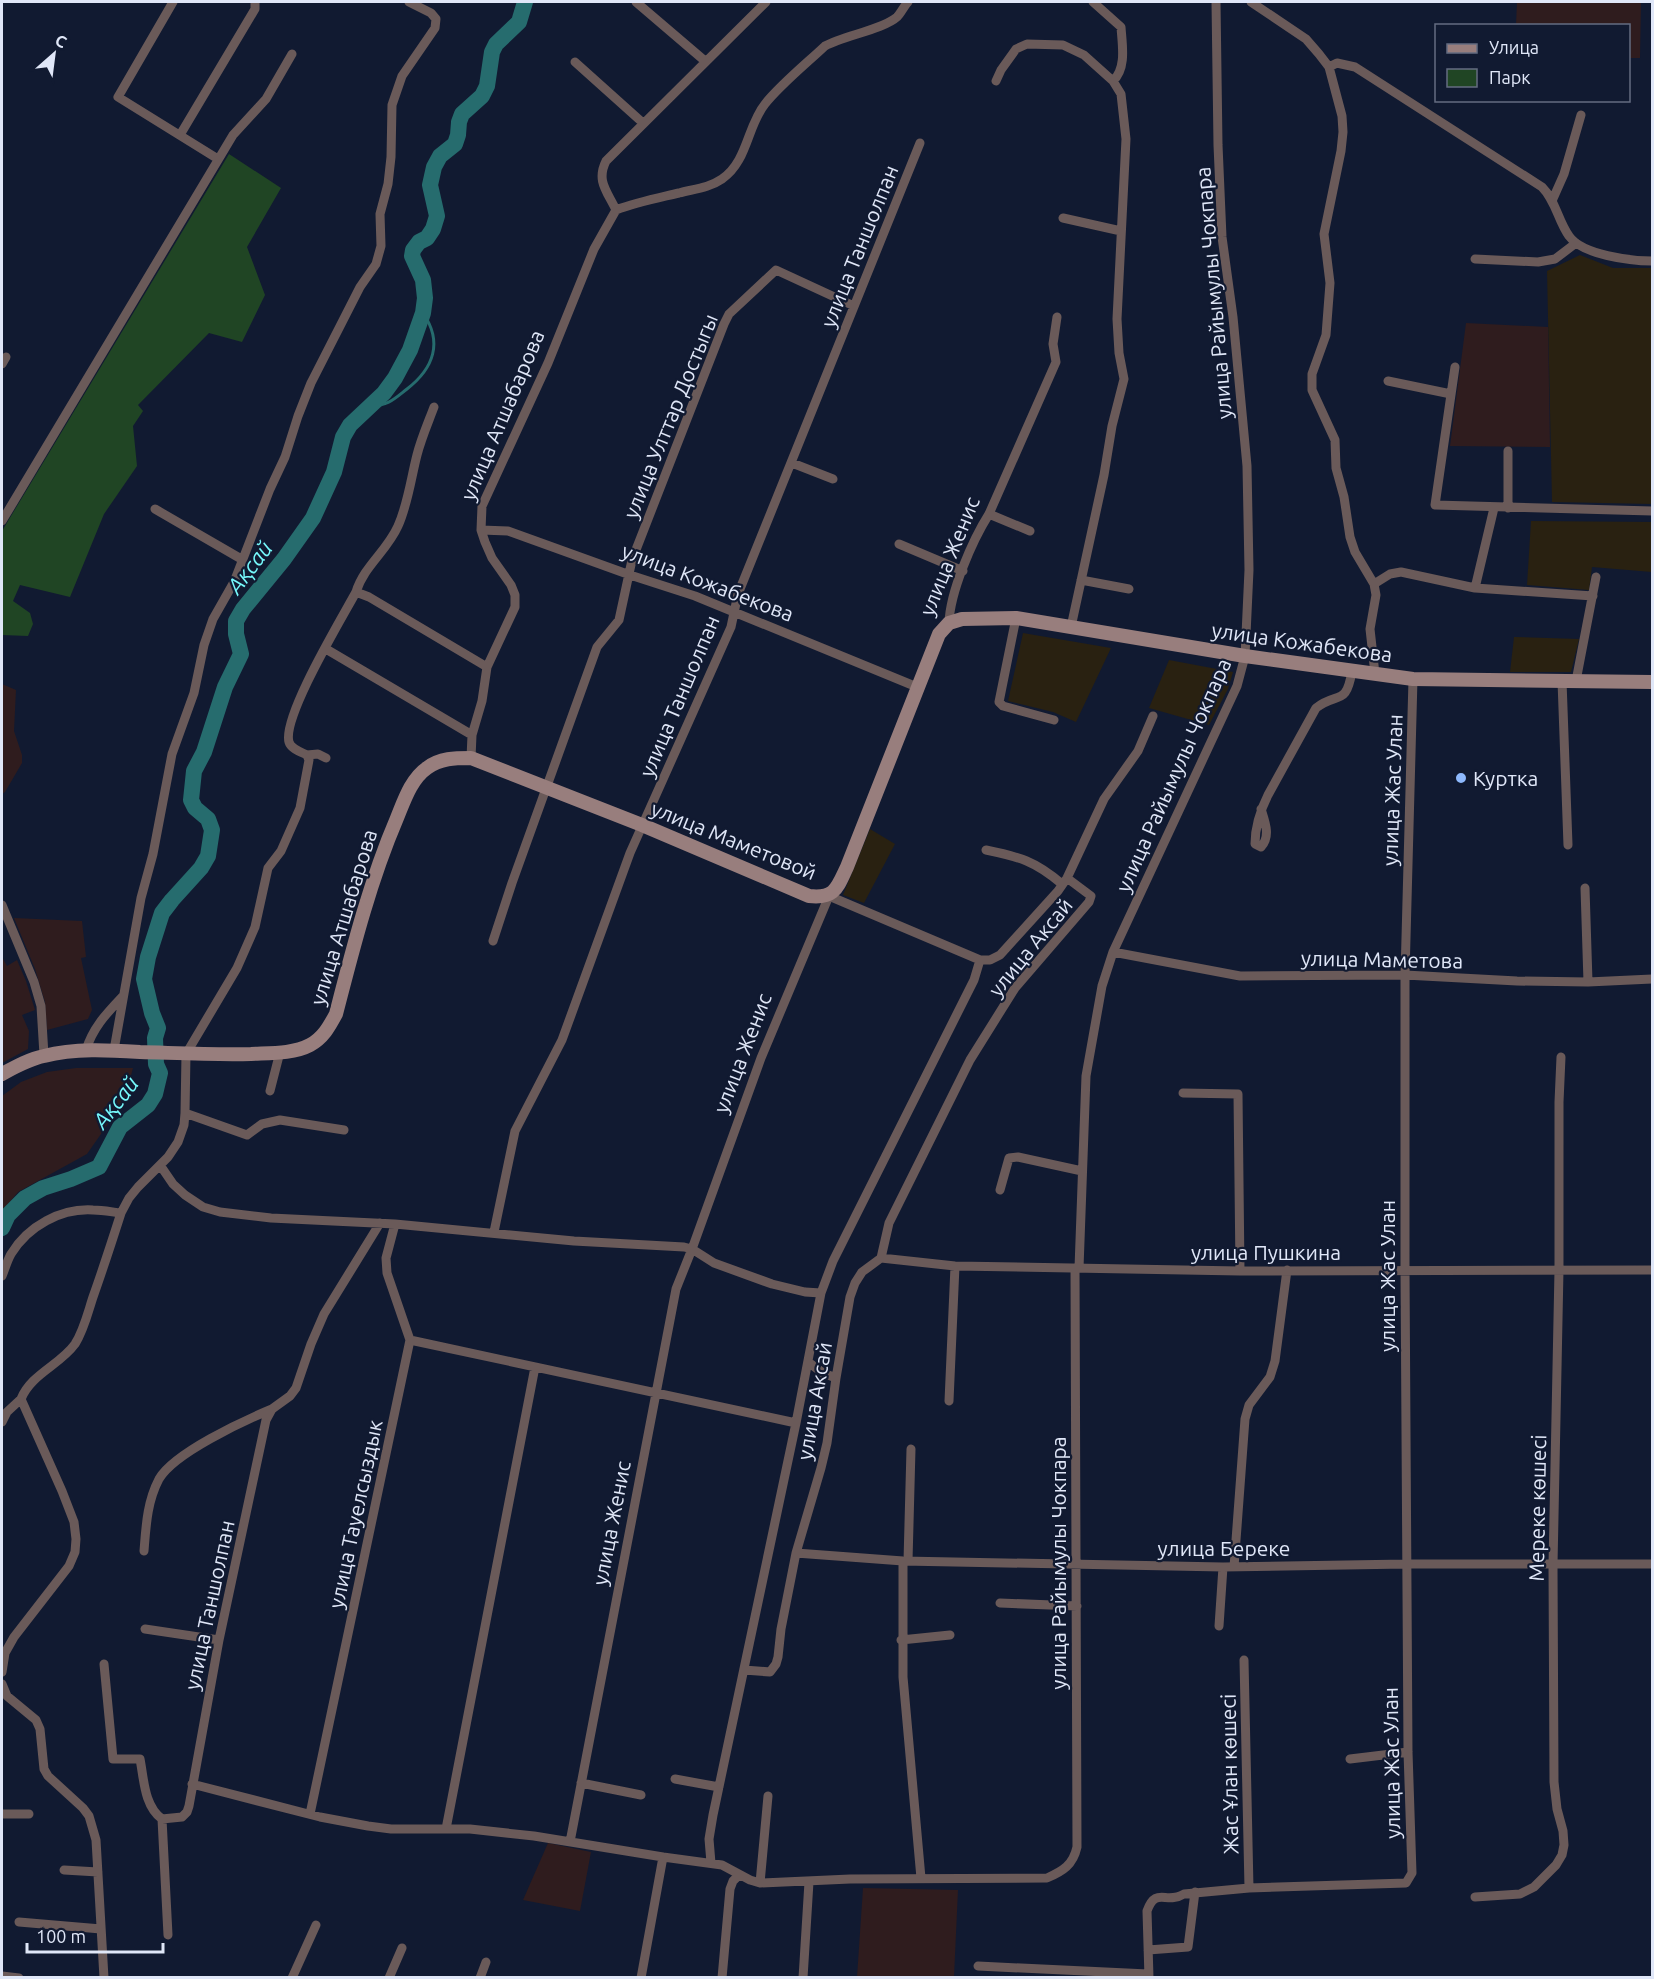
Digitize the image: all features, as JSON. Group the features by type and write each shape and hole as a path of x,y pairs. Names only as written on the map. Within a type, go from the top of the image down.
{"main road":[{"name":"улица Кожабекова","path":"949,623 962,619 1016,618 1245,656 1413,679 1653,682"},
{"name":"улица Женис","path":"829,896 837,888 847,867 939,634 949,623"},
{"name":"улица Маметовой","path":"471,758 642,825 809,896 829,896"},
{"name":"улица Атшабарова","path":"2,1074 19,1064 44,1055 86,1050 186,1054 280,1052 308,1046 320,1039 336,1014 368,895 386,842 406,795 415,779 427,768 442,760 471,758"}],"street":[{"path":"173,2 118,97 218,159"},
{"path":"180,135 255,9 255,2"},
{"path":"114,1050 141,898 153,854 172,754 194,693 204,645 213,619 234,582 270,489 285,458 311,383 360,287 376,264 381,246 380,214 388,184 391,157 392,105 402,76 435,28 436,19 431,13 409,2"},
{"path":"636,2 705,61"},
{"path":"766,2 606,161 601,171 602,181 616,210 633,203 709,186 723,178 741,158 758,115 766,103 825,46 888,23 897,17 908,2"},
{"path":"1093,2 1121,27 1122,66 1119,75 1113,81"},
{"name":"улица Райымулы Чокпара","path":"921,1878 1047,1878 1068,1867 1075,1857 1077,1847 1077,1268 1086,1076 1102,986 1113,951 1237,686 1245,656 1249,570 1247,466 1233,317 1222,237 1216,2"},
{"path":"1255,3 1306,39 1329,67 1338,97 1343,132 1324,234 1330,283 1326,336 1312,374 1312,390 1335,440 1336,468 1344,497 1350,537 1355,552 1374,584 1376,595 1370,629 1375,674"},
{"path":"996,81 1016,49 1027,44 1063,45 1084,55 1113,81 1120,94 1126,139 1117,319 1119,353 1124,379 1112,426 1104,475 1071,627"},
{"path":"2,521 218,159 233,135 266,99 292,54"},
{"path":"575,62 643,123"},
{"path":"1329,67 1337,63 1355,67 1542,187 1549,194 1569,238 1576,243 1598,253 1627,261 1653,261"},
{"path":"1552,201 1564,174 1581,116"},
{"name":"улица Таншолпан","path":"494,1232 515,1131 562,1040 630,853 731,627 738,594 920,143"},
{"name":"улица Атшабарова","path":"471,758 472,735 482,701 487,667 515,608 515,595 511,585 492,558 481,530 482,506 548,363 594,249 616,210"},
{"path":"1062,218 1121,231"},
{"path":"1475,259 1538,262 1555,259 1576,243"},
{"name":"улица Улттар Достыгы","path":"493,940 597,647 619,620 632,560 729,314 776,270 855,306"},
{"name":"улица Женис","path":"949,623 950,608 976,534 989,514 1056,362 1053,344 1057,317"},
{"path":"1455,367 1435,505 1653,511"},
{"path":"1388,381 1451,394"},
{"path":"326,758 318,754 307,755 292,748 289,740 290,729 298,705 356,592 360,579 391,540 398,526 418,452 434,407"},
{"path":"1508,451 1508,508"},
{"path":"792,463 833,479"},
{"path":"1475,588 1494,508"},
{"path":"155,509 243,560"},
{"path":"989,514 1030,531"},
{"name":"улица Кожабекова","path":"481,530 508,531 695,596 917,687"},
{"path":"899,544 963,571"},
{"path":"1374,584 1390,574 1401,572 1475,588 1593,596"},
{"path":"1568,845 1569,681 1593,596 1596,577"},
{"path":"1081,580 1129,589"},
{"path":"356,592 369,597 487,667"},
{"path":"1016,618 999,702 1003,706 1054,720"},
{"path":"326,649 472,735"},
{"path":"1261,809 1316,708 1346,694 1352,671"},
{"name":"улица Жас Улан","path":"1249,1888 1406,1883 1412,1873 1408,1752 1405,1269 1406,975 1413,679"},
{"path":"986,850 1032,862 1065,881 1104,799 1138,751 1152,716"},
{"path":"2,1422 7,1412 21,1399 24,1391 64,1357 75,1343 84,1324 121,1214 129,1198 178,1142 184,1125 186,1054 237,968 255,927 267,868 281,851 300,808 308,766 307,755"},
{"name":"улица Аксай","path":"711,1863 709,1839 719,1787 796,1423 821,1293 833,1261 974,980 980,960 990,960 1000,956 1065,881 1091,896 1089,902 1015,988 970,1060 889,1223 881,1258 862,1272 855,1283 850,1297 827,1443 796,1553 776,1665 770,1672 744,1670"},
{"path":"1585,888 1588,982"},
{"name":"улица Женис","path":"570,1842 676,1288 760,1058 829,896"},
{"name":"улица Маметовой","path":"829,896 980,960"},
{"path":"2,905 34,982 40,1006 44,1055"},
{"name":"улица Маметова","path":"1113,951 1240,976 1406,975 1588,982 1653,979"},
{"path":"86,1050 90,1036 99,1022 123,995"},
{"path":"270,1091 280,1052"},
{"name":"Мереке көшесі","path":"1475,1897 1520,1894 1534,1887 1556,1865 1562,1856 1564,1845 1554,1782 1553,1565 1561,1057"},
{"path":"1183,1094 1238,1094 1240,1271"},
{"path":"185,1113 247,1135 262,1124 280,1120 344,1130"},
{"path":"1000,1190 1009,1158 1018,1157 1082,1171"},
{"path":"160,1165 172,1184 184,1195 203,1207 220,1212 271,1218 380,1223 494,1232 574,1241 684,1247 692,1249 714,1263 772,1284 805,1292 821,1293"},
{"path":"2,1276 10,1256 20,1242 46,1220 66,1212 92,1210 121,1214"},
{"path":"144,1551 149,1505 160,1477 176,1461 238,1423 272,1409 290,1396 296,1388 324,1314 380,1223"},
{"path":"395,1224 386,1258 387,1273 410,1340 796,1423"},
{"name":"улица Пушкина","path":"881,1258 955,1266 1240,1271 1653,1270"},
{"path":"949,1401 955,1266"},
{"path":"1234,1567 1245,1419 1250,1405 1270,1377 1275,1361 1287,1270"},
{"name":"улица Тауелсыздык","path":"310,1814 410,1340"},
{"path":"808,1362 823,1373 836,1378"},
{"path":"446,1829 536,1367"},
{"path":"2,1672 6,1653 14,1637 69,1566 75,1552 76,1539 74,1522 62,1491 21,1399"},
{"name":"улица Таншолпан","path":"162,1819 182,1817 187,1812 219,1640 266,1420 272,1409"},
{"path":"192,1784 368,1826 391,1829 470,1828 711,1863 722,1865 760,1883 921,1878 907,1735 901,1640 911,1449"},
{"name":"улица Береке","path":"796,1553 905,1561 1223,1567 1653,1564"},
{"path":"1220,1626 1223,1567"},
{"path":"1000,1603 1077,1606"},
{"path":"145,1629 219,1640"},
{"path":"901,1640 950,1635"},
{"name":"Жас Ұлан көшесі","path":"1244,1659 1249,1888"},
{"path":"104,1664 112,1759 140,1759 148,1802 154,1814 162,1819 168,1935"},
{"path":"2,1684 7,1696 36,1720 40,1729 44,1769 48,1776 89,1816 96,1840 104,1977"},
{"path":"1350,1759 1408,1752"},
{"path":"675,1779 719,1787"},
{"path":"581,1783 641,1796"},
{"path":"760,1883 768,1796"},
{"path":"2,1814 29,1814"},
{"path":"641,1977 663,1857"},
{"path":"64,1870 98,1872"},
{"path":"722,1977 730,1889 733,1881 739,1875"},
{"path":"803,1977 809,1882"},
{"path":"978,1966 1149,1976 1147,1911 1150,1900 1156,1896 1176,1899 1184,1894 1195,1892 1249,1888"},
{"path":"1148,1950 1188,1947 1195,1892"},
{"path":"19,1922 101,1929"},
{"path":"292,1977 316,1925"},
{"path":"389,1977 402,1948"},
{"path":"480,1977 486,1962"},
{"path":"2,1976 19,1977"}],"shaded area":[{"path":"1517,2 1641,2 1640,58 1630,58 1630,24 1516,24"},
{"path":"1580,255 1613,268 1652,268 1652,504 1552,502 1547,271"},
{"path":"1466,323 1548,327 1550,447 1450,446"},
{"path":"1531,521 1652,522 1652,572 1592,567 1589,590 1527,585"},
{"path":"1023,633 1111,648 1076,722 1053,712 1008,701"},
{"path":"1514,637 1579,639 1571,672 1510,672"},
{"path":"1169,660 1233,672 1228,689 1209,725 1149,708"},
{"path":"2,684 16,690 14,731 22,755 22,763 2,794"},
{"path":"870,829 895,844 864,903 843,895"},
{"path":"14,918 82,921 86,957 81,958 92,1010 88,1019 47,1030 45,1002 35,969"},
{"path":"2,957 7,966 17,960 35,1010 22,1015 29,1031 28,1049 2,1063"},
{"path":"76,1068 133,1068 124,1101 87,1154 18,1192 2,1211 2,1096 21,1082 47,1072"},
{"path":"548,1843 591,1852 580,1911 523,1900"},
{"path":"863,1888 958,1890 954,1977 857,1977"}],"green space":[{"path":"229,154 281,188 247,247 265,295 242,342 209,333 138,405 143,411 133,426 137,466 104,514 70,597 20,585 13,601 30,613 33,624 28,636 2,635 2,531"}],"waterway":[{"name":"Ақсай","path":"2,1228 8,1215 25,1198 43,1188 99,1167 120,1127 148,1105 155,1094 160,1073 156,1064 155,1038 158,1028 144,979 148,957 162,913 201,868 208,856 212,830 208,819 195,808 191,800 194,771 204,752 225,687 241,654 236,634 236,621 313,518 334,472 343,437 350,425 384,393 410,350 423,313 425,298 423,280 412,256 419,242 427,238 433,229 437,216 430,185 434,167 440,156 455,144 462,114 482,96 487,86 492,52 496,44 519,22 525,2"},
{"path":"371,406 394,399 424,372 433,354 434,344 433,334 423,313"}],"place":[{"name":"Куртка","path":"1461,778"}]}
